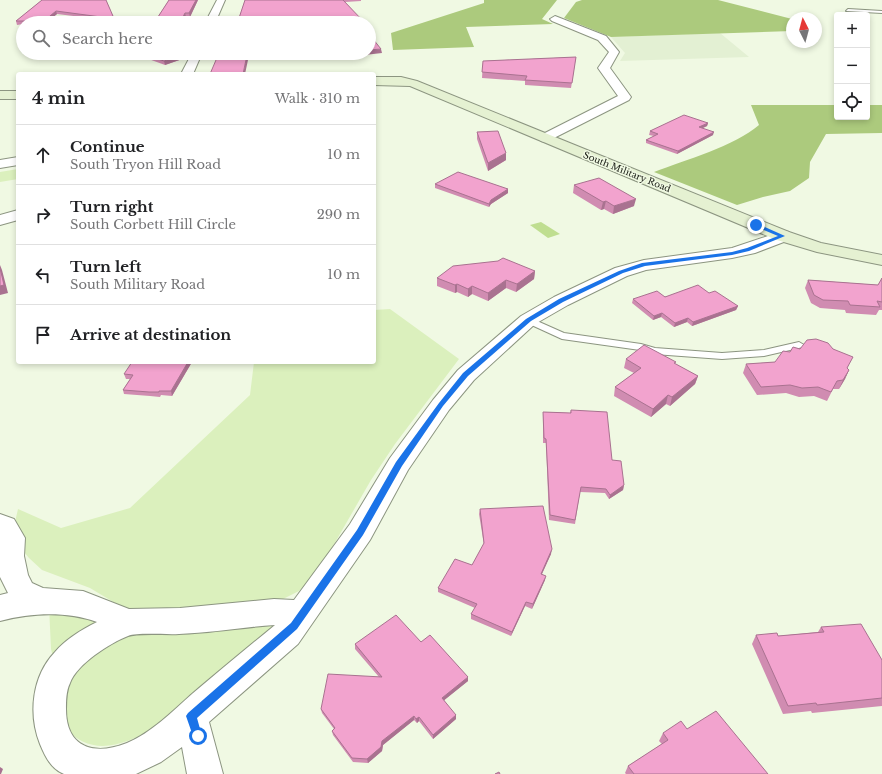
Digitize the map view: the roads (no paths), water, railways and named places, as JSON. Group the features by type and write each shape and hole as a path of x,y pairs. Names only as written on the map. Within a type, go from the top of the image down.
{"street":[{"path":"213,16 221,0"},
{"path":"546,138 625,97 604,68 614,52 602,38 555,19"},
{"path":"188,72 194,60"},
{"name":"South Military Road","path":"376,81 401,81 414,83 783,236 817,247 882,260"},
{"path":"0,96 16,95"},
{"path":"0,164 16,161"},
{"path":"0,220 16,216"},
{"path":"301,614 274,612 180,621 127,622 109,630 79,650 59,671 53,682 49,696 50,723 59,747 66,756 76,762 87,764 115,764 129,760 159,743 287,634 360,532 399,464 441,405 466,375 528,320 561,301 621,272 644,264 749,250 783,236"},
{"path":"0,525 5,527 11,538 10,556 14,577 22,592 40,601"},
{"path":"0,608 20,603 40,601 83,604 127,622"},
{"path":"191,716 198,736 205,774"}],"lane":[{"path":"848,10 882,12"},
{"path":"528,320 562,336 641,347 654,351 722,356 764,353 798,345"}]}
